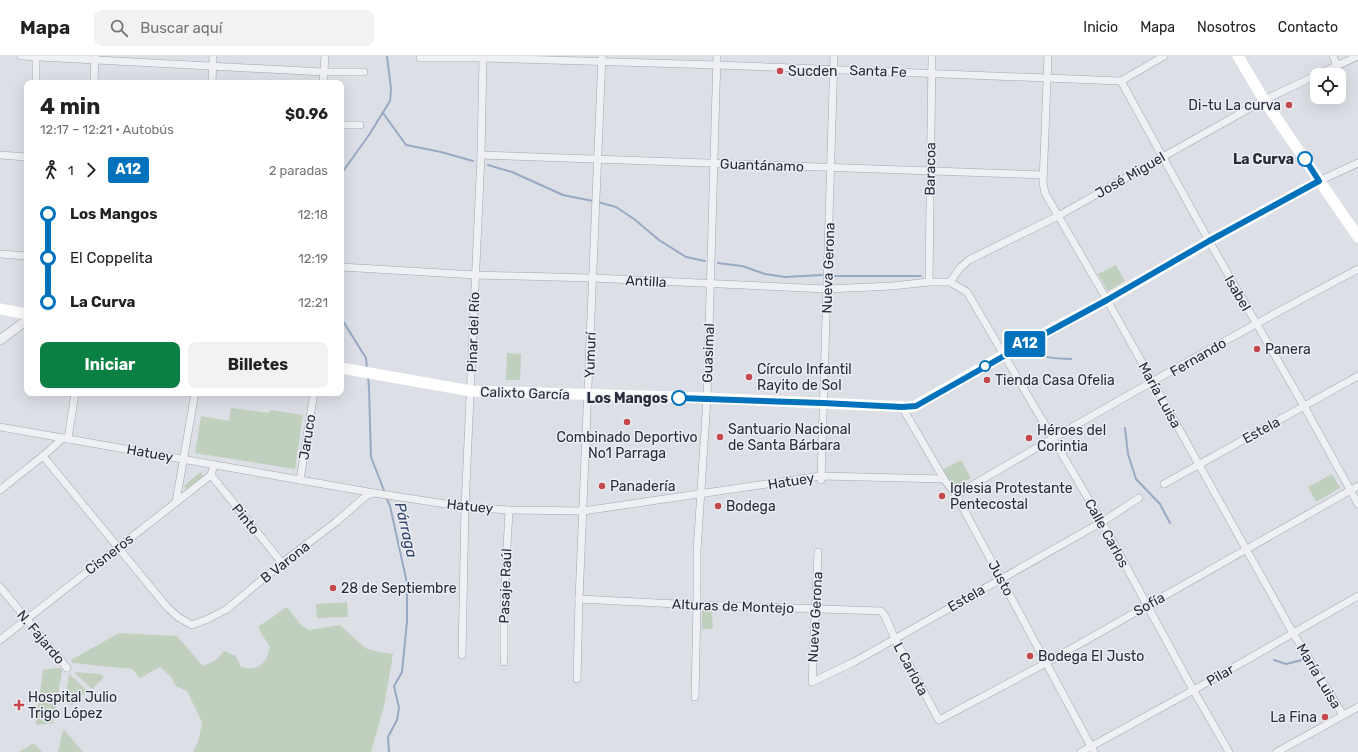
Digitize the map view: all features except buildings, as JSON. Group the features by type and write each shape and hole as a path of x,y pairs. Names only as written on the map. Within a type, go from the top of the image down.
{"main road":[{"path":"1238,56 1264,100 1358,237"},
{"name":"Calixto García","path":"344,369 378,376 471,391 706,398 902,407 916,406 1107,300 1209,241 1319,181"},
{"path":"0,309 24,313"}],"street":[{"path":"21,56 95,58 324,72 364,72"},
{"path":"212,80 213,56"},
{"path":"323,80 325,56"},
{"name":"Guasimal","path":"695,697 697,551 712,257 717,56"},
{"name":"Nueva Gerona","path":"821,478 834,56"},
{"name":"Baracoa","path":"930,282 932,56"},
{"name":"María Luisa","path":"1048,56 1043,175 1044,193 1107,300 1293,633 1343,715"},
{"path":"1121,81 1164,56"},
{"path":"1333,56 1337,66"},
{"name":"José Miguel","path":"1333,68 1358,56"},
{"path":"36,57 36,80"},
{"name":"Santa Fe","path":"420,58 483,57 602,59 1121,81"},
{"name":"Pinar del Río","path":"462,655 465,507 481,155 483,57"},
{"path":"94,80 95,58"},
{"name":"Yumurí","path":"577,679 579,599 589,395 592,278 597,195 602,59"},
{"name":"José Miguel","path":"950,282 960,268 969,260 1058,216 1264,100 1310,78"},
{"name":"Isabel","path":"1121,81 1209,241 1304,406 1358,504"},
{"path":"344,125 360,125"},
{"name":"Guantánamo","path":"481,155 1043,175"},
{"path":"0,156 24,157"},
{"path":"1319,181 1358,163"},
{"path":"0,254 24,256"},
{"name":"Antilla","path":"344,267 476,275 592,278 827,289 950,282"},
{"name":"Fernando","path":"956,495 1053,438 1256,323 1358,270"},
{"name":"Calle Carlos","path":"950,282 967,292 1102,522 1193,690 1229,752"},
{"path":"0,340 24,322"},
{"name":"Estela","path":"1164,484 1358,376"},
{"path":"0,490 65,438 74,396"},
{"path":"176,502 194,396"},
{"name":"Jaruco","path":"300,480 314,396"},
{"name":"Justo","path":"902,407 944,479 956,495 1092,749"},
{"name":"Hatuey","path":"0,427 374,493 465,507 508,510 583,511 821,478 944,479"},
{"path":"43,456 118,547"},
{"path":"211,475 214,465"},
{"name":"Cisneros","path":"0,640 211,475"},
{"name":"Pinto","path":"211,475 282,563"},
{"name":"Sofía","path":"939,720 1046,663 1358,486"},
{"name":"B Varona","path":"118,547 167,607 178,617 192,625 227,609 282,563 336,522 366,496 374,493"},
{"name":"Estela","path":"812,682 854,662 895,639 1102,522 1139,498"},
{"name":"Pasaje Raúl","path":"504,662 504,602 508,510"},
{"name":"Nueva Gerona","path":"812,682 818,552"},
{"name":"N. Fajardo","path":"0,587 67,668"},
{"name":"Pilar","path":"1081,752 1092,749 1358,596"},
{"name":"Alturas de Montejo","path":"579,599 697,605 881,611 885,616"},
{"name":"L Carlota","path":"885,616 895,639 939,720"},
{"path":"1277,752 1358,707"}],"green space":[{"path":"1116,265 1125,281 1108,291 1098,274"},
{"path":"507,353 521,354 520,380 506,380"},
{"path":"231,408 269,413 270,410 303,415 295,469 195,453 201,416 229,421"},
{"path":"961,460 971,478 952,488 942,470"},
{"path":"200,472 204,476 187,490 184,486"},
{"path":"1332,474 1340,488 1316,502 1308,487"},
{"path":"347,602 348,617 317,618 316,604"},
{"path":"287,607 301,625 309,630 340,625 365,648 393,654 384,706 371,752 193,752 199,739 202,722 187,691 176,686 170,676 160,667 140,678 132,669 72,663 71,660 119,633 177,636 203,666 216,660 224,651 236,656 241,667 257,667 267,658 270,647 258,626"},
{"path":"702,610 712,610 713,629 702,629"},
{"path":"61,668 62,671 53,723 36,725 43,670"},
{"path":"74,672 100,674 104,677 92,689"},
{"path":"69,674 87,691 72,705 67,704 65,701"},
{"path":"63,730 65,731 83,752 58,752"},
{"path":"34,743 42,752 19,752"}],"waterway":[{"name":"Párraga","path":"344,170 369,135 390,101 391,89 387,56"},
{"path":"383,113 406,145 441,152 473,161"},
{"path":"488,165 512,172 563,195 593,201"},
{"path":"598,202 616,207 634,219 659,240 686,257 705,261"},
{"path":"718,263 742,266 765,274 785,277 822,275"},
{"path":"833,276 921,276"},
{"name":"Párraga","path":"344,323 366,358 367,370"},
{"path":"1027,346 1042,356 1071,359"},
{"name":"Párraga","path":"368,376 371,457 385,493"},
{"path":"1125,428 1128,454 1136,479 1160,504 1170,523"},
{"name":"Párraga","path":"386,497 390,506 407,583 407,621 402,672 394,686 399,708 397,720 388,737 389,752"},
{"path":"1274,660 1286,664 1302,660"}],"bus line":[{"name":"A12","path":"679,398 902,407 916,406 1107,300 1209,241 1319,181 1305,159"}],"place":[{"name":"Sucden","path":"780,71"},
{"name":"Di-tu La curva","path":"1289,105"},
{"name":"La Curva","path":"1305,159"},
{"name":"Panera","path":"1257,349"},
{"name":"Círculo Infantil Rayito de Sol","path":"749,377"},
{"name":"Tienda Casa Ofelia","path":"987,380"},
{"name":"Los Mangos","path":"679,398"},
{"name":"Combinado Deportivo No1 Parraga","path":"627,422"},
{"name":"Santuario Nacional de Santa Bárbara","path":"720,437"},
{"name":"Héroes del Corintia","path":"1029,438"},
{"name":"Panadería","path":"602,486"},
{"name":"Iglesia Protestante Pentecostal","path":"942,496"},
{"name":"Bodega","path":"718,506"},
{"name":"28 de Septiembre","path":"333,588"},
{"name":"Bodega El Justo","path":"1030,656"},
{"name":"Hospital Julio Trigo López","path":"19,705"},
{"name":"La Fina","path":"1325,717"}]}
